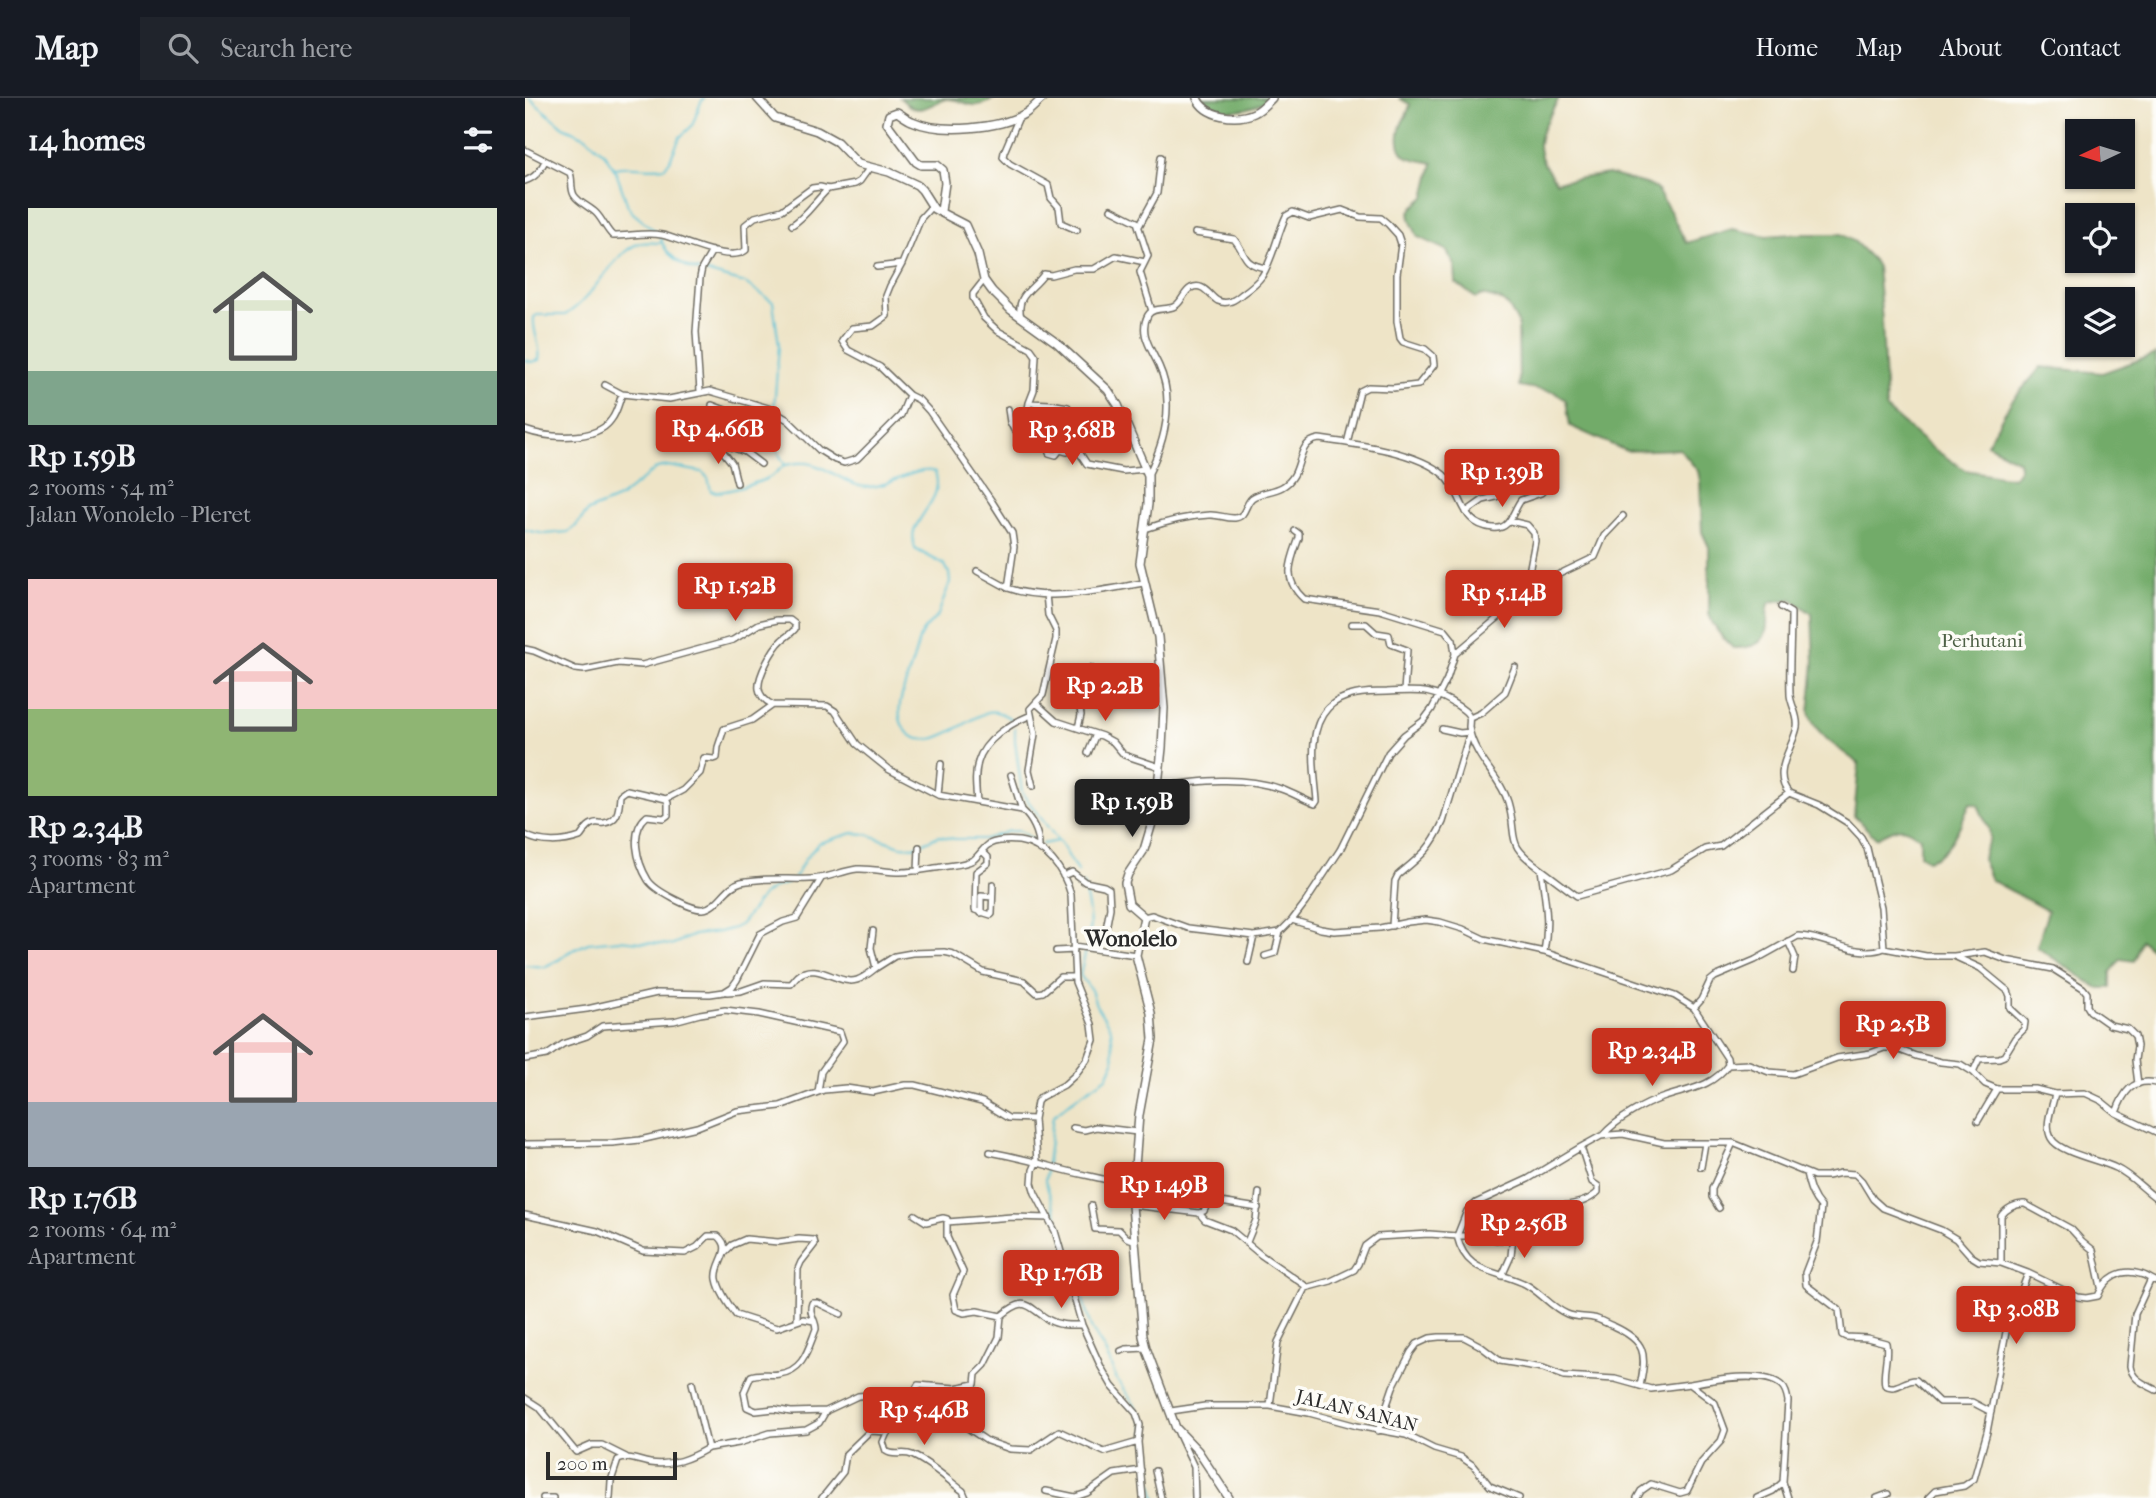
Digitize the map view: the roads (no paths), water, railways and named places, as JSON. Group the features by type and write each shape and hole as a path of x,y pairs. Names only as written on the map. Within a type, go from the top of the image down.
{"main road":[{"path":"757,98 775,118 817,131 843,147 854,161 889,172 917,185 936,211 941,211 965,225 992,291 1021,317 1057,343 1114,397 1147,472 1149,487 1140,563 1158,637 1164,726 1155,813 1144,850 1125,883 1129,904 1144,917 1136,955 1151,1013 1153,1040 1137,1132 1132,1187 1134,1240 1146,1348 1178,1433 1198,1451 1229,1498"},
{"path":"941,211 945,183 943,170 937,164 921,165 916,162 887,123 889,115 897,113 914,122 968,129 981,128 1019,117 1043,98"},
{"path":"1197,98 1201,106 1209,112 1234,116 1254,113 1272,98"}],"street":[{"path":"1019,117 1004,152 1005,159 1048,185 1051,198 1059,209 1061,223 1077,230"},
{"path":"525,150 570,173 576,198 598,215 613,236 660,235 693,247 736,255 743,253 747,246 744,228 746,222 782,210 812,188 828,189 855,184 870,167"},
{"path":"1139,226 1157,192 1161,157"},
{"path":"525,181 534,178 545,161"},
{"path":"792,225 803,218 828,189"},
{"path":"932,206 921,218 886,296 887,316 873,326 852,328 842,341 848,350 880,367 909,395 919,400 991,500 1011,533 1014,547 1008,588"},
{"path":"1111,209 1135,221 1139,226 1148,252 1140,272 1152,311"},
{"path":"1028,403 1068,407 1079,452 1087,464 1123,471 1147,472 1157,458 1168,403 1159,367 1145,333 1146,319 1152,311 1175,306 1187,291 1195,287 1207,290 1220,302 1233,301 1260,278 1286,216 1293,212 1309,218 1342,210 1360,217 1381,218 1400,240 1397,274 1398,331 1403,342 1431,353 1434,365 1418,385 1368,387 1360,391 1347,443"},
{"path":"1195,233 1234,239 1238,242 1244,258 1266,268"},
{"path":"699,391 696,332 700,278 702,268 712,251"},
{"path":"1021,317 1021,299 1037,285 1044,274 1094,269 1115,256 1145,262"},
{"path":"877,267 902,264"},
{"path":"985,279 972,298 983,318 998,331 1031,349 1037,356 1034,390 1028,403 1023,428 1025,432"},
{"path":"605,385 622,394 669,400 699,391 718,392 768,408 788,420 818,450 835,460 850,462 857,459 901,415 909,395"},
{"path":"525,430 549,437 585,434 601,429 611,421 622,394"},
{"path":"745,452 755,404"},
{"path":"752,420 712,405 710,439 745,452 761,464"},
{"path":"1009,410 1014,430 1056,434"},
{"path":"710,422 748,435"},
{"path":"1045,434 1049,453 1054,455 1061,450 1067,452"},
{"path":"1145,529 1203,515 1218,514 1238,518 1242,516 1253,498 1285,486 1293,477 1308,442 1319,439 1422,461 1447,478 1459,495 1468,518 1484,527 1502,527 1510,522 1521,500 1545,489"},
{"path":"715,442 732,463 737,483"},
{"path":"1466,512 1483,500 1496,497 1495,476"},
{"path":"1455,654 1513,606 1533,596 1555,575 1595,558 1604,536 1623,516"},
{"path":"1510,522 1527,525 1534,536 1526,599"},
{"path":"1265,956 1275,953 1280,932 1313,892 1340,849 1388,753 1423,721 1439,696 1455,654 1453,640 1445,630 1380,610 1304,599 1291,583 1288,568 1299,538 1295,531"},
{"path":"977,571 1023,593 1084,592 1144,583"},
{"path":"1033,786 1028,770 1035,734 1031,708 1043,695 1056,639 1056,631 1048,615 1046,594"},
{"path":"1781,607 1791,612 1790,695 1798,722 1794,741 1782,767 1785,789 1848,823 1861,837 1867,848 1881,907 1884,948"},
{"path":"525,649 575,669 584,670 618,663 642,665 733,640 759,624 786,619 793,621 795,629 781,641 761,674 761,695 773,705"},
{"path":"1352,624 1366,624 1376,633 1389,635 1394,647 1408,650 1404,691"},
{"path":"1470,718 1478,716 1505,692 1515,667"},
{"path":"1078,728 1081,715 1078,695 1091,668"},
{"path":"1157,787 1203,781 1249,781 1282,789 1315,804 1315,734 1325,711 1335,701 1370,693 1429,691 1466,712 1470,718 1473,744 1507,800 1513,842 1522,854 1577,896 1664,873 1705,849 1721,846 1789,793"},
{"path":"1036,703 1056,721 1108,739 1131,759 1160,767"},
{"path":"525,835 547,842 580,837 587,826 604,823 615,817 620,795 627,790 666,799 683,790 700,774 704,758 716,759 724,729 752,720 773,705 827,706 835,711 857,744 888,769 938,795 1022,810"},
{"path":"977,802 976,772 981,754 1007,727 1031,715"},
{"path":"1442,729 1470,732"},
{"path":"1392,926 1395,881 1398,875 1431,846 1437,835 1470,732"},
{"path":"1088,753 1096,734"},
{"path":"938,795 941,764"},
{"path":"1011,775 1022,810 1031,820 1039,846 1063,876 1071,895 1074,977 1092,1024 1094,1040 1087,1059 1064,1086 1041,1097 1037,1102 1034,1119 1037,1161 1033,1170 1035,1193 1049,1218 1060,1248 1082,1325 1106,1377 1136,1413 1140,1425 1138,1442 1143,1498"},
{"path":"666,799 668,815 664,818 647,816 638,828 636,847 643,870 652,886 695,909 709,907 739,883 774,879 821,879 857,869 897,872 965,863 994,842 1017,841 1039,846"},
{"path":"918,870 919,847"},
{"path":"982,852 988,858 988,863 976,872 975,910 992,914 993,884"},
{"path":"1541,869 1548,906 1544,952"},
{"path":"1063,876 1072,872 1085,882 1109,889 1105,934"},
{"path":"724,992 737,980 760,934 797,918 821,879"},
{"path":"981,913 981,896 992,897"},
{"path":"1144,917 1152,915 1188,928 1254,936 1280,932"},
{"path":"1292,920 1334,931 1426,920 1440,922 1484,939 1544,952 1675,996 1694,1008 1727,1058 1728,1065 1719,1077 1710,1083 1655,1101 1616,1122 1601,1136 1528,1179 1476,1203 1467,1211 1457,1236 1460,1249 1468,1260 1524,1283 1564,1313 1574,1317 1595,1318 1634,1337 1644,1356 1640,1386"},
{"path":"873,931 871,948 876,968"},
{"path":"1248,962 1254,936"},
{"path":"1694,1008 1715,977 1755,960 1798,936 1864,951 1884,948 1926,956 1954,956 1985,951 2005,960 2053,969 2083,988 2087,993 2087,1006 2090,1011 2110,1025 2128,1029 2135,1036 2138,1084"},
{"path":"1788,941 1795,957 1793,971"},
{"path":"1056,951 1084,948 1136,955"},
{"path":"525,1017 587,1009 657,993 741,991 764,983 790,984 799,975 810,972 824,972 843,980 854,981 895,956 932,951 953,954 983,972 1024,981 1037,993 1043,992 1060,977 1074,977"},
{"path":"1954,956 1980,968 2008,991 2010,1008 2025,1022 2024,1029 2004,1056 1979,1059 1973,1072"},
{"path":"525,1059 550,1054 563,1044 587,1036 602,1026 674,1021 700,1013 730,1010 840,1032 843,1041 819,1074 818,1092"},
{"path":"1728,1065 1749,1064 1769,1072 1793,1074 1837,1058 1871,1053 1888,1047 1960,1065 1973,1072 1985,1084 1997,1089 2035,1089 2055,1094 2085,1093 2100,1100 2116,1113 2156,1132"},
{"path":"2116,1113 2121,1098 2130,1086 2147,1081 2156,1083"},
{"path":"525,1144 612,1143 658,1137 697,1127 737,1111 781,1107 818,1092 846,1088 873,1093 905,1085 915,1085 982,1102 1008,1118 1034,1119"},
{"path":"1978,1121 1997,1089"},
{"path":"2055,1094 2048,1124 2053,1142 2122,1171 2156,1198"},
{"path":"1073,1128 1096,1127 1137,1132"},
{"path":"1601,1136 1618,1134 1664,1143 1733,1143 1806,1173 1820,1176 1841,1172 1855,1174 1883,1208 1941,1230 1956,1239 1979,1261 2001,1264 2028,1273 2082,1298 2098,1296 2101,1287 2114,1276 2137,1273 2153,1280 2135,1314 2130,1366 2137,1380 2156,1390"},
{"path":"1700,1167 1705,1143"},
{"path":"1719,1208 1712,1197 1712,1189 1733,1143"},
{"path":"1270,1406 1278,1342 1307,1287 1331,1281 1354,1269 1359,1264 1365,1246 1377,1237 1429,1234 1479,1236 1504,1241 1525,1223 1550,1219 1561,1206 1579,1203 1598,1192 1598,1186 1592,1182 1581,1147"},
{"path":"990,1152 1037,1161 1132,1187"},
{"path":"1806,1173 1812,1195 1821,1207 1817,1242 1805,1273 1805,1280 1808,1289 1839,1310 1842,1335 1886,1343 1883,1375 1887,1387 1916,1380 1939,1402 1967,1401 1991,1412"},
{"path":"1247,1241 1253,1231 1259,1193"},
{"path":"1132,1205 1199,1213 1213,1201 1258,1208"},
{"path":"2001,1264 2001,1216 2005,1211 2025,1204 2071,1229 2093,1250 2101,1287"},
{"path":"1091,1206 1096,1229 1119,1230 1127,1238 1134,1240"},
{"path":"1199,1213 1205,1220 1231,1230 1307,1287"},
{"path":"525,1215 597,1231 643,1251 685,1253 697,1247 708,1236 714,1235 723,1240 725,1252"},
{"path":"915,1215 926,1222 943,1218 947,1222 1012,1217 1049,1218"},
{"path":"947,1222 947,1237 963,1272 953,1295 956,1310 1001,1316"},
{"path":"1502,1276 1511,1256 1513,1236"},
{"path":"797,1321 798,1269 815,1244 814,1240 778,1242 746,1239 732,1245 725,1252 716,1273 717,1281 736,1315 777,1328 797,1321 814,1321"},
{"path":"1929,1498 1935,1491 1964,1486 1975,1479 2006,1332 2028,1273"},
{"path":"2065,1313 2071,1294"},
{"path":"841,1314 818,1303 812,1303 811,1314 816,1329 804,1359 798,1367 781,1374 751,1377 744,1396 747,1407 756,1411 826,1411 858,1396 870,1395 879,1398 913,1394 924,1399 933,1417 957,1421 986,1441 1006,1448 1031,1450 1059,1431 1104,1452 1138,1442"},
{"path":"913,1394 918,1385 934,1384 955,1388 975,1384 976,1374 985,1364 999,1337 1001,1316 1011,1307 1025,1305 1036,1308 1052,1321 1066,1325 1082,1325"},
{"path":"1378,1431 1393,1387 1411,1352 1417,1344 1430,1338 1453,1336 1472,1340 1500,1361 1543,1368 1563,1376 1615,1379 1651,1389 1737,1378 1767,1380 1781,1385 1786,1391 1788,1408 1783,1482 1788,1498"},
{"path":"1121,1351 1146,1348"},
{"path":"692,1383 708,1448"},
{"path":"1680,1493 1691,1487 1701,1463 1724,1436 1725,1430 1719,1409 1705,1394 1690,1384"},
{"path":"525,1398 539,1408 576,1452 592,1445 602,1445 626,1457 650,1462 687,1460 708,1448 739,1443 770,1433 806,1430 819,1423 826,1411"},
{"path":"879,1398 890,1420 883,1442 888,1453 915,1457 963,1491 966,1498"},
{"name":"JALAN SANAN","path":"1171,1411 1205,1406 1270,1406 1413,1438 1434,1449 1461,1457 1474,1466 1490,1486 1519,1498"},
{"path":"822,1498 843,1472 846,1454 861,1438 870,1431 888,1432"},
{"path":"1178,1433 1194,1467 1195,1498"},
{"path":"610,1498 615,1464 626,1457"},
{"path":"1047,1491 1075,1498 1114,1474 1141,1470"},
{"path":"1155,1471 1161,1498"},
{"path":"1757,1498 1773,1491 1783,1482"},
{"path":"1637,1498 1644,1488 1651,1484 1692,1498"},
{"path":"1877,1498 1888,1494"},
{"path":"543,1498 552,1498"}],"waterway":[{"path":"529,98 563,127 586,137 604,153 616,172 628,206 655,231"},
{"path":"615,168 665,167 680,137 692,126 704,98"},
{"path":"661,238 675,259 699,271"},
{"path":"525,360 539,360 534,317 565,315 585,299 627,250 640,243 660,243"},
{"path":"705,272 745,283 773,302 779,345 774,409"},
{"path":"774,415 775,441 785,465 815,465 852,483 868,487 885,484 920,471 935,472 937,481 934,496 917,524 913,540 915,549 945,565 950,582 938,615 919,639 900,701 900,719 912,736 922,740 945,734 988,712 1001,714 1013,721"},
{"path":"525,530 545,534 568,532 588,511 619,498 657,468 668,466 702,472 708,478 711,491 716,492 732,490 772,476 785,465"},
{"path":"1015,728 1022,793 1063,847 1078,873"},
{"path":"795,877 805,859 819,843 853,833 914,847 939,836 985,839 1009,831 1020,831 1037,843"},
{"path":"1042,844 1058,841"},
{"path":"525,965 544,967 588,943 619,940 671,945 694,935 734,928 741,924 763,895 788,883"},
{"path":"1083,884 1090,922 1087,945"},
{"path":"1086,950 1080,975 1111,1029 1114,1061 1107,1077 1053,1116 1045,1181 1072,1260 1091,1328 1105,1351 1117,1380 1144,1424 1149,1475 1156,1498"}],"district":[{"name":"Wonolelo","path":"1131,938"}],"park label":[{"name":"Perhutani","path":"1982,640"}]}
